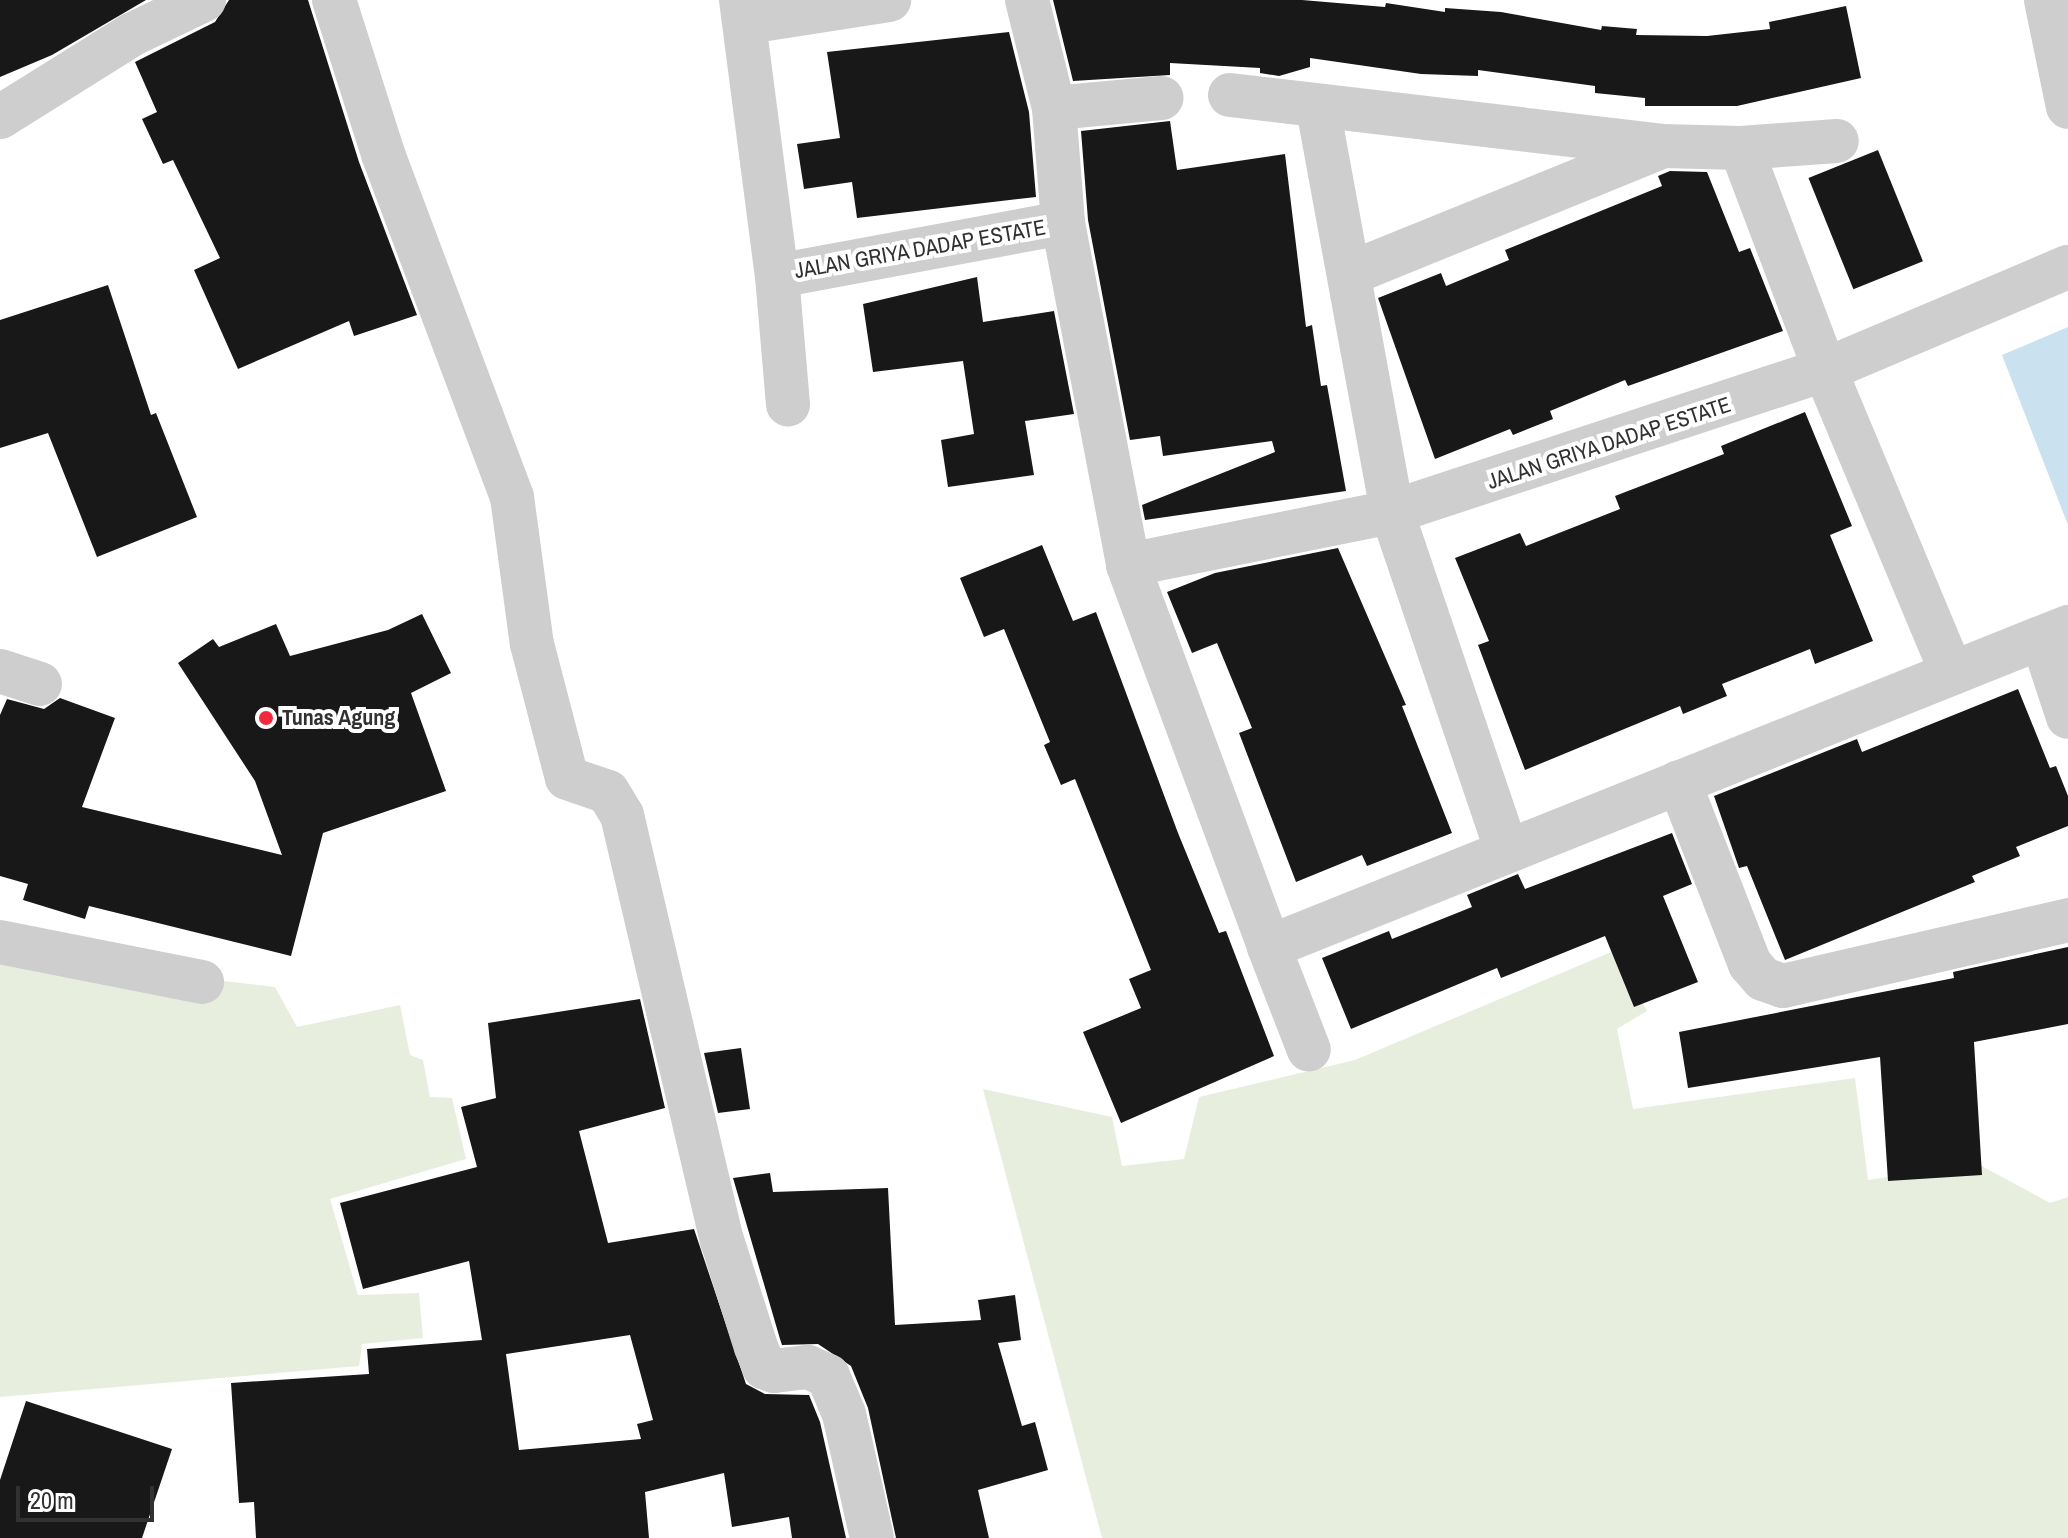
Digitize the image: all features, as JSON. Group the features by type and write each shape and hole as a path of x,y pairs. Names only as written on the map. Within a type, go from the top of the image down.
{"street":[{"path":"0,117 131,35 204,0"},
{"path":"334,0 383,154 512,497 532,644 567,778 608,792 622,815 722,1240 756,1347 764,1367 774,1371 808,1367 828,1376 844,1414 872,1538"},
{"name":"JALAN GRIYA DADAP ESTATE","path":"788,405 777,276 744,11 889,0"},
{"name":"JALAN GRIYA DADAP ESTATE","path":"1027,0 1054,108 1063,223 1128,565 1309,1050"},
{"path":"2046,0 2068,107"},
{"path":"1230,95 1318,108 1662,146 1741,148 1837,141"},
{"path":"1054,108 1162,98"},
{"path":"1318,108 1351,273 1392,512 1506,848"},
{"path":"1351,273 1662,146"},
{"path":"1741,148 1825,370 1952,674"},
{"name":"JALAN GRIYA DADAP ESTATE","path":"777,276 1063,223"},
{"name":"JALAN GRIYA DADAP ESTATE","path":"1128,565 1392,512 1825,370 2068,267"},
{"path":"1269,947 1506,848 2055,632 2068,717"},
{"path":"1679,782 1741,945 1763,979 1783,986 1834,978 2068,920"},
{"path":"0,942 202,982"}],"green space":[{"path":"1616,950 1647,1011 1617,1029 1633,1109 1855,1078 1868,1180 1978,1164 2050,1203 2068,1197 2068,1538 1102,1538 983,1089 1112,1117 1122,1166 1184,1159 1199,1097 1355,1060"},
{"path":"0,955 275,987 297,1027 400,1005 410,1055 423,1060 430,1097 452,1098 466,1159 330,1199 358,1295 419,1293 423,1338 362,1344 359,1366 0,1397"}],"water":[{"path":"2068,327 2068,525 2002,355"}],"building":[{"path":"0,0 146,0 52,55 0,77"},
{"path":"229,0 308,0 359,162 417,315 354,336 349,321 238,369 194,270 220,258 173,160 163,164 142,119 157,112 135,62 215,22"},
{"path":"1053,0 1302,0 1385,7 1386,3 1445,12 1445,8 1501,12 1601,30 1602,26 1637,29 1636,35 1707,36 1770,29 1769,22 1846,6 1861,78 1737,106 1645,106 1645,98 1595,93 1595,86 1478,70 1478,76 1421,74 1310,58 1310,67 1279,76 1260,73 1260,68 1170,63 1170,75 1073,81"},
{"path":"1009,32 1029,112 1036,197 857,218 852,182 804,189 797,144 840,138 827,52"},
{"path":"1170,121 1177,170 1285,154 1306,327 1312,325 1321,386 1327,385 1346,491 1145,520 1142,505 1275,452 1272,441 1163,456 1160,436 1130,440 1088,220 1081,131"},
{"path":"1878,150 1923,261 1853,289 1808,178"},
{"path":"1670,171 1707,172 1739,252 1750,248 1783,331 1628,386 1625,380 1550,411 1553,419 1513,435 1510,429 1435,459 1378,298 1441,273 1446,286 1509,260 1505,250 1662,186 1658,176"},
{"path":"977,277 983,322 1054,311 1074,414 1025,421 1034,475 948,487 941,440 974,434 963,361 873,372 863,304"},
{"path":"108,285 151,415 156,413 197,517 97,557 48,433 0,448 0,320"},
{"path":"1805,412 1852,526 1830,535 1873,641 1815,664 1810,649 1722,684 1727,696 1683,714 1680,706 1525,770 1478,645 1489,641 1455,558 1520,533 1526,546 1620,509 1615,496 1724,454 1721,446"},
{"path":"1042,545 1073,621 1096,612 1178,833 1219,933 1226,931 1274,1056 1121,1123 1083,1032 1141,1008 1129,979 1151,970 1075,779 1061,785 1044,745 1050,742 1004,629 984,637 960,578"},
{"path":"1338,548 1406,705 1402,706 1452,833 1367,866 1362,855 1296,882 1239,733 1252,728 1217,643 1192,653 1167,592 1215,573"},
{"path":"422,614 451,673 411,693 446,791 323,833 291,956 89,906 85,919 23,900 28,884 0,876 0,715 7,699 44,709 60,698 115,718 82,807 282,855 255,781 178,663 213,639 219,647 276,624 290,656 388,630"},
{"path":"2018,689 2050,768 2056,766 2068,796 2068,826 2016,847 2020,856 1972,876 1975,882 1785,960 1747,866 1739,868 1714,796 1857,739 1862,752"},
{"path":"1672,833 1692,884 1663,896 1698,982 1634,1007 1605,936 1501,978 1497,968 1351,1029 1322,958 1389,931 1392,939 1472,907 1467,895 1518,874 1525,889"},
{"path":"2068,947 2068,1024 1974,1042 1982,1175 1888,1181 1880,1057 1688,1088 1679,1032 1954,978 1953,972"},
{"path":"640,999 665,1108 579,1131 608,1243 694,1229 746,1384 765,1394 809,1395 820,1422 846,1538 792,1538 789,1517 732,1527 724,1473 645,1492 649,1538 256,1538 254,1502 239,1503 231,1383 369,1374 367,1349 482,1340 469,1261 363,1289 340,1203 477,1167 461,1107 496,1098 488,1023","holes":["630,1335 653,1420 637,1424 641,1439 519,1450 506,1354"]},
{"path":"741,1048 750,1109 718,1113 704,1053"},
{"path":"770,1173 773,1192 888,1188 895,1325 981,1320 978,1300 1015,1295 1021,1340 998,1343 1022,1426 1035,1422 1048,1470 978,1490 989,1538 896,1538 868,1408 851,1366 818,1344 782,1345 733,1178"},
{"path":"26,1401 172,1449 142,1538 0,1538 0,1480"}],"place":[{"name":"Tunas Agung","path":"266,718"}]}
